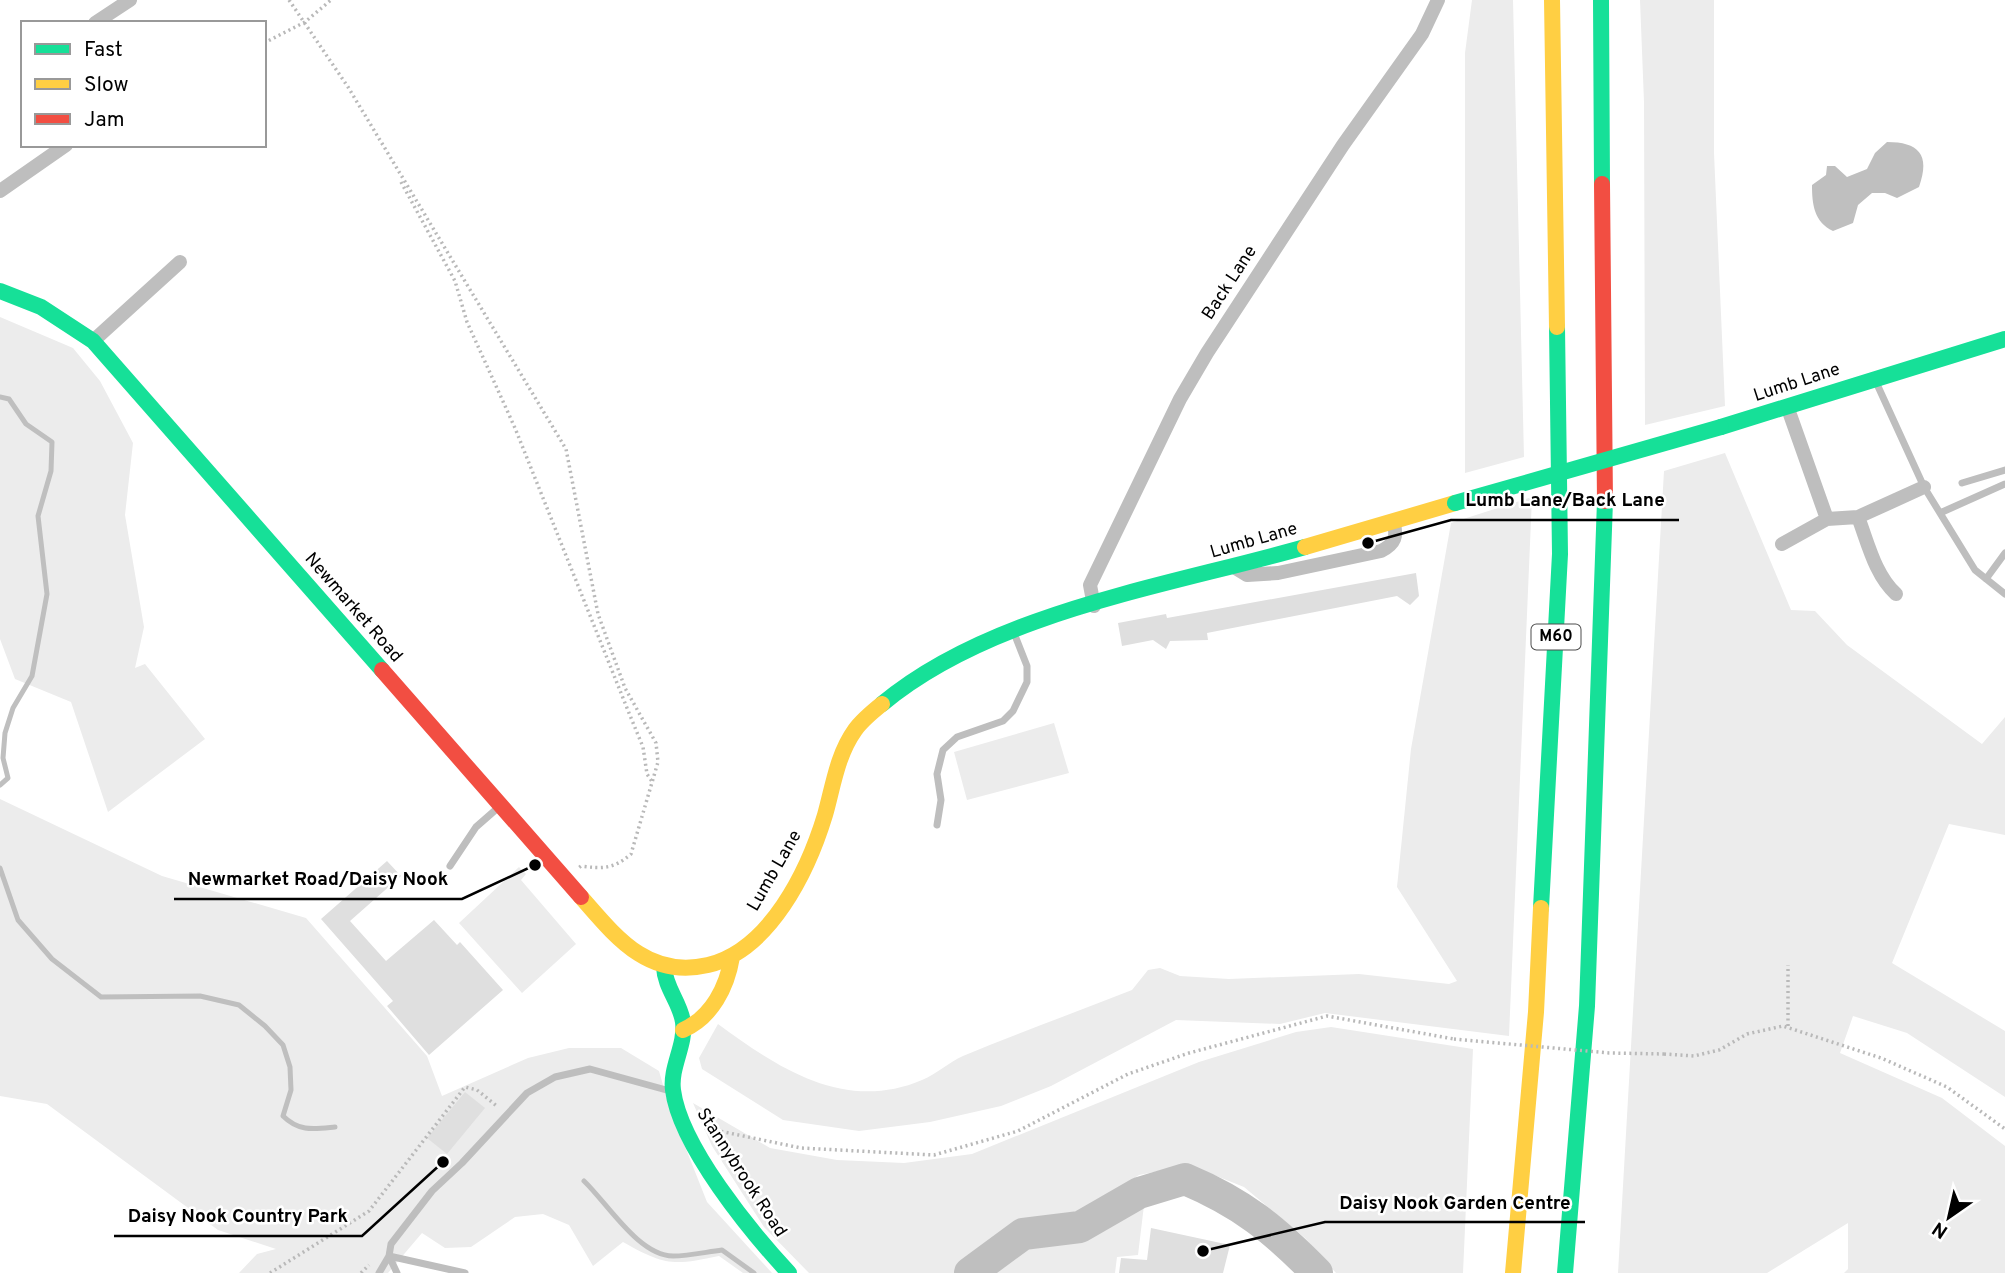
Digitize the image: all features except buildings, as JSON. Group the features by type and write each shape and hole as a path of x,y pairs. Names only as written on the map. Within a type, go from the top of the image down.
{"main road":[{"name":"M60","path":"1513,1273 1536,1012 1560,554 1552,0"},
{"name":"M60","path":"1565,1273 1587,1006 1605,548 1601,0"},
{"name":"Newmarket Road","path":"0,291 41,307 93,341 622,944 631,952 664,967"},
{"name":"Lumb Lane","path":"664,967 698,968 732,957 753,942 799,873 823,821 841,755 856,728 875,710 942,662 1013,632 1094,606 1721,428 1875,378 2005,340"},
{"path":"664,967 663,980 683,1019 683,1030 694,1027 719,995 731,974 732,957"},
{"name":"Stannybrook Road","path":"683,1030 673,1075 674,1093 683,1125 761,1244 789,1273"}],"street":[{"path":"98,21 130,0"},
{"name":"Back Lane","path":"1094,606 1090,585 1180,399 1343,145 1417,43 1438,0"},
{"path":"0,191 63,147"},
{"path":"93,341 180,262"},
{"path":"1787,406 1827,519"},
{"path":"1782,544 1827,519 1858,517 1924,487"},
{"path":"1858,517 1876,564 1887,586 1896,594"},
{"path":"1234,568 1247,575 1278,573 1381,551 1394,541 1397,533 1394,521"}],"lane":[{"path":"1875,378 1924,487 1975,570 2005,594"},
{"path":"1962,483 2005,470"},
{"path":"1940,513 2005,484"},
{"path":"1986,579 2005,553"},
{"path":"937,825 941,800 937,774 947,744 1003,721 1013,711 1027,682 1027,666 1013,632"},
{"path":"450,866 476,827 501,806"},
{"path":"379,1273 389,1256 391,1244 432,1191 527,1093 555,1077 590,1069 674,1093"},
{"path":"389,1256 397,1273"},
{"path":"389,1256 465,1273"}],"path":[{"path":"289,0 394,164 566,449 598,614 625,688 656,743 658,762 631,854 622,863 605,870 581,866 563,879"},
{"path":"266,42 305,22 331,0"},
{"path":"394,164 455,281 467,322 515,428 643,747 647,774 653,783"},
{"path":"1788,965 1788,1027"},
{"path":"683,1125 801,1148 934,1155 1018,1131 1128,1074 1189,1053 1327,1016 1454,1039 1609,1053 1694,1056 1719,1050 1747,1034 1783,1026 1881,1058 1947,1087 2005,1129"},
{"path":"270,1273 369,1211 465,1087 477,1090 508,1114"}],"shaded area":[{"path":"1472,0 1513,0 1524,457 1465,473 1465,53"},
{"path":"1640,0 1714,0 1714,153 1725,406 1645,425 1644,102"},
{"path":"1887,142 1907,144 1919,152 1923,166 1919,187 1897,198 1885,193 1872,193 1858,205 1853,223 1833,231 1822,223 1815,212 1812,185 1826,175 1827,166 1835,166 1847,177 1867,169 1875,153"},
{"path":"0,317 73,348 100,381 133,443 125,515 144,627 135,668 145,664 205,739 108,812 71,702 15,679 0,639"},
{"path":"1725,453 1791,610 1815,611 1847,645 1982,744 2005,717 2005,835 1949,824 1892,963 2005,1031 2005,1097 1907,1033 1853,1016 1840,1053 1942,1098 2005,1146 2005,1273 1844,1273 1848,1269 1848,1223 1767,1273 1618,1273 1664,471"},
{"path":"1532,497 1509,1036 1325,1013 1280,1024 1176,1020 1051,1086 1001,1106 930,1122 859,1131 783,1120 702,1069 699,1058 718,1024 764,1056 814,1081 839,1088 866,1091 894,1089 922,1080 963,1056 1132,990 1148,970 1160,968 1180,976 1229,979 1359,974 1449,984 1457,981 1397,887 1411,749 1451,523"},
{"path":"1054,723 1069,773 967,800 954,752"},
{"path":"0,799 162,876 306,918 427,1056 442,1096 528,1058 569,1048 621,1048 659,1071 669,1106 707,1202 772,1273 743,1273 719,1256 679,1262 659,1259 623,1242 593,1266 569,1225 543,1214 515,1217 471,1247 445,1248 422,1233 388,1273 239,1273 257,1254 276,1249 218,1230 47,1104 0,1096"},
{"path":"519,867 526,874 521,880 576,944 522,993 459,923"},
{"path":"1331,1027 1473,1049 1463,1273 1336,1273 1305,1238 1244,1187 1189,1165 1139,1175 1080,1216 1022,1221 961,1263 956,1273 809,1273 764,1227 712,1146 693,1103 770,1148 837,1160 904,1163 972,1154 1199,1062 1296,1032"},
{"path":"1145,1197 1138,1255 1117,1257 1115,1273 984,1273 1025,1246 1051,1242 1093,1227"}],"waterway":[{"path":"0,397 9,399 26,424 52,442 51,471 38,516 47,594 32,676 13,708 5,733 3,758 8,778 0,785"},
{"path":"0,868 18,920 52,959 101,997 200,996 239,1005 283,1045 290,1067 291,1090 283,1116 301,1127 335,1127"},
{"path":"970,1273 1023,1234 1080,1227 1139,1193 1185,1179 1224,1198 1256,1218 1317,1273"},
{"path":"584,1181 625,1227 648,1248 673,1256 722,1250 754,1273"}],"traffic: fast":[{"path":"1601,0 1602,184"},
{"path":"0,291 41,307 93,341 382,670"},
{"path":"1541,908 1560,554 1557,327"},
{"path":"1721,427 2005,339"},
{"path":"1455,503 1721,427"},
{"path":"1565,1273 1587,1006 1605,501"},
{"path":"882,704 926,672 975,646 1028,624 1140,590 1305,547"},
{"path":"664,967 683,1022 673,1081 678,1112 719,1187 789,1273"}],"traffic: slow":[{"path":"1552,0 1557,327"},
{"path":"1305,547 1455,503"},
{"path":"581,897 621,940 651,960 668,966 687,968 708,965 730,957 768,926 797,883 818,837 844,750 858,726 882,704"},
{"path":"1513,1273 1536,1012 1541,908"},
{"path":"683,1030 710,1009 722,990 732,957"}],"traffic: jam":[{"path":"1602,184 1605,501"},
{"path":"382,670 581,897"}],"place":[{"name":"Lumb Lane/Back Lane","path":"1368,543"},
{"name":"Newmarket Road/Daisy Nook","path":"535,865"},
{"name":"Daisy Nook Country Park","path":"443,1162"},
{"name":"Daisy Nook Garden Centre","path":"1203,1251"}]}
